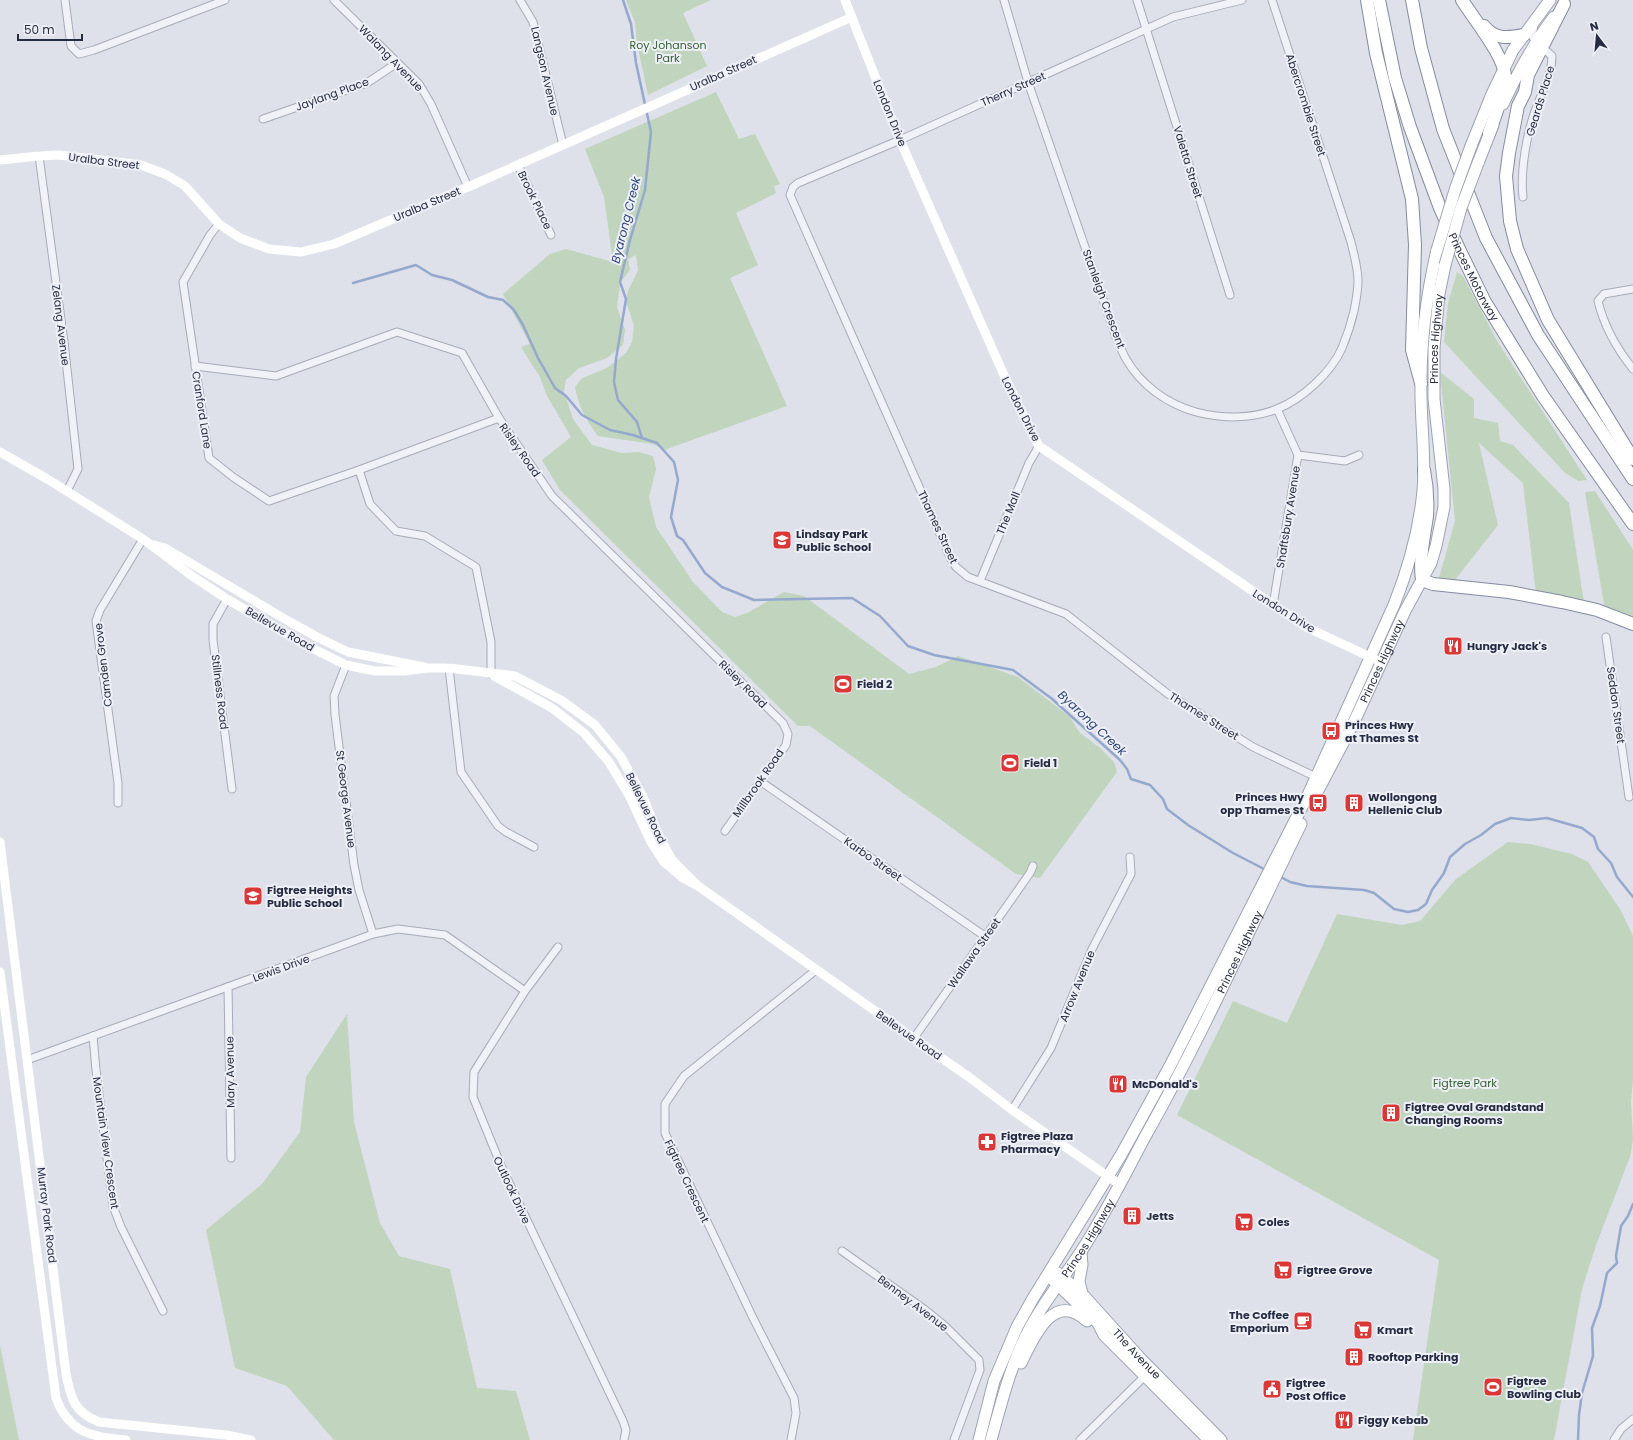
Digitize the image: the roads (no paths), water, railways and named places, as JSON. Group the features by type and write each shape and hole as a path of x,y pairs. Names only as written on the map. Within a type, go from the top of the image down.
{"highway":[{"path":"1367,0 1381,72 1412,199 1415,245 1412,350 1421,382"},
{"name":"Princes Motorway","path":"1379,0 1395,78 1410,127 1440,208 1460,251 1485,302 1542,396 1633,524"},
{"path":"1412,0 1421,48 1443,129 1486,238 1538,335 1633,479"},
{"path":"1462,0 1499,56 1504,67 1506,79 1490,133"},
{"path":"1466,0 1486,28 1493,35 1501,38 1524,35"},
{"path":"1566,2 1539,45 1528,75 1525,92 1518,106 1506,176 1510,221 1517,249 1548,320 1633,459"},
{"path":"1424,470 1427,487 1427,515 1420,566 1422,580 1433,584 1510,592 1562,602 1597,610 1633,624"}],"main road":[{"name":"Princes Highway","path":"991,1440 1003,1398 1022,1342 1081,1252 1183,1068 1230,975 1267,886 1394,605 1413,553 1420,512 1424,470 1421,382 1425,318 1437,250 1455,190 1471,146 1504,67 1524,35 1550,0"},
{"name":"Princes Highway","path":"1277,864 1316,795 1353,724 1405,611 1431,563 1444,507 1443,483 1434,400 1434,376 1435,329 1439,294 1445,265 1461,208 1490,133 1514,80 1539,45"},
{"name":"Princes Highway","path":"979,1440 994,1381 1005,1353 1024,1315 1108,1177 1267,886"},
{"path":"1081,1252 1082,1265 1079,1284 1084,1296"},
{"name":"The Avenue","path":"1050,1272 1084,1296 1140,1358 1221,1440"},
{"name":"The Avenue","path":"1061,1281 1098,1324 1104,1335 1209,1440"},
{"path":"1003,1398 1032,1342 1047,1319 1054,1313 1065,1310 1073,1311 1104,1335"}],"street":[{"path":"65,0 71,46 79,54 94,50 225,0"},
{"name":"Walang Avenue","path":"334,0 419,84 432,104 468,187"},
{"name":"Langson Avenue","path":"520,0 533,22 563,145"},
{"name":"London Drive","path":"845,0 900,140 1003,373 1039,446 1306,626 1381,662"},
{"name":"Stanleigh Crescent","path":"1004,0 1028,82 1116,336 1126,359 1144,382 1159,395 1176,405 1206,415 1227,417 1253,415 1277,409 1296,398 1315,384 1329,370 1342,349 1351,324 1357,297 1358,280 1356,261 1340,210"},
{"name":"Valetta Street","path":"1137,0 1230,295"},
{"name":"Therry Street","path":"791,191 792,187 798,183 900,140 1173,17 1242,0"},
{"name":"Abercrombie Street","path":"1272,0 1340,210"},
{"name":"Geards Place","path":"1523,198 1523,177 1530,124 1544,89 1552,63 1552,56 1539,45 1532,36 1532,29 1538,15"},
{"name":"Uralba Street","path":"0,160 39,156 59,156 141,165 165,174 185,186 219,224 240,238 269,250 301,252 334,244 468,187 852,17"},
{"name":"Jaylang Place","path":"263,119 366,83 397,63"},
{"name":"Zelang Avenue","path":"39,156 64,342 78,469 67,491"},
{"name":"Brook Place","path":"518,165 551,235"},
{"name":"Thames Street","path":"791,191 791,198 796,210 952,562 961,572 980,581 1066,614 1168,694 1253,747 1316,777"},
{"name":"Cranford Lane","path":"219,224 210,236 183,282 209,458 233,477 270,501 360,470 499,418"},
{"path":"1633,289 1604,294 1598,301 1602,317 1622,354 1633,369"},
{"name":"Risley Road","path":"195,366 276,376 397,332 462,353 499,418 552,496 783,723 788,734"},
{"name":"Shaftsbury Avenue","path":"1273,605 1298,455 1277,409"},
{"name":"The Mall","path":"980,581 1029,463 1039,446"},
{"name":"Bellevue Road","path":"0,452 67,491 146,541 169,560 227,599 304,644 346,665 375,671 449,668 515,676 561,700 595,725 621,756 642,795 659,836 672,860 698,886"},
{"path":"1298,455 1344,461 1359,456"},
{"path":"360,470 370,504 396,531 426,536 476,566 491,642 492,674"},
{"name":"Bellevue Road","path":"146,541 165,548 290,622 348,652 427,668"},
{"name":"Camden Grove","path":"118,803 118,784 96,620 100,610 146,541"},
{"name":"Stillness Road","path":"227,599 213,624 213,640 232,789"},
{"name":"Seddon Street","path":"1606,636 1630,784 1629,797"},
{"name":"St George Avenue","path":"346,665 334,696 335,715 354,865 359,890 373,934"},
{"path":"449,668 461,772 498,826 534,847"},
{"name":"Bellevue Road","path":"492,674 552,708 584,733 609,762 630,797 651,842 664,862 684,878 698,886 914,1038 1012,1110 1119,1184"},
{"name":"Millbrook Road","path":"725,831 786,745 788,734"},
{"name":"Karbo Street","path":"760,781 986,937"},
{"name":"Murray Park Road","path":"0,842 66,1374 71,1399 83,1414 99,1422 226,1435 251,1440"},
{"name":"Arrow Avenue","path":"1012,1110 1051,1048 1092,949 1131,874 1130,857"},
{"name":"Wallawa Street","path":"914,1038 986,937 1030,873 1033,866"},
{"name":"Lewis Drive","path":"27,1060 373,934 398,929 444,935 525,991"},
{"name":"Outlook Drive","path":"558,947 525,991 474,1072 473,1096 502,1168 624,1421 626,1430 624,1440"},
{"name":"Figtree Crescent","path":"790,1440 796,1413 794,1398 746,1304 665,1133 665,1104 684,1076 816,970"},
{"name":"Murray Park Road","path":"0,972 54,1388 59,1407 67,1419 80,1430 100,1437 126,1440"},
{"name":"Mary Avenue","path":"228,987 231,1158"},
{"name":"Mountain View Crescent","path":"93,1036 113,1206 121,1227 163,1311"},
{"name":"Benney Avenue","path":"842,1250 935,1317 979,1360 980,1370 954,1440"},
{"path":"1080,1440 1145,1376"},
{"path":"59,1407 71,1399"},
{"path":"1614,1440 1621,1428 1633,1418"}],"waterway":[{"name":"Byarong Creek","path":"623,0 631,24 636,63 651,132 645,190 630,240 620,282 626,299 616,359 614,382 618,400 637,422 642,438"},
{"name":"Byarong Creek","path":"353,283 416,265 432,275 452,280 488,297 503,300 514,310 523,325 538,358 555,388 566,396 582,415 610,430 633,435 657,443 674,462 678,480 671,517 677,536 683,540 705,573 722,587 754,600 852,598 880,616 908,646 934,655 1013,670 1051,698 1120,760 1127,769 1131,779 1150,785 1163,799 1167,809 1188,825 1233,853 1266,870"},
{"name":"Byarong Creek","path":"1279,876 1290,882 1307,886 1364,890 1374,893 1394,909 1408,912 1418,910 1426,904 1432,890 1444,873 1450,857 1465,844 1481,835 1495,824 1511,818 1529,820 1547,818 1582,828 1594,837 1598,849 1611,863 1617,877 1633,897"},
{"name":"Byarong Creek","path":"1578,1440 1582,1393 1593,1356 1592,1328 1600,1306 1607,1273 1617,1263 1616,1256 1621,1226 1628,1216 1633,1204"}],"place":[{"name":"Lindsay Park Public School","path":"782,540"},
{"name":"Hungry Jack's","path":"1453,646"},
{"name":"Field 2","path":"843,684"},
{"name":"Princes Hwy at Thames St","path":"1331,731"},
{"name":"Field 1","path":"1010,763"},
{"name":"Princes Hwy opp Thames St","path":"1318,803"},
{"name":"Wollongong Hellenic Club","path":"1354,803"},
{"name":"Figtree Heights Public School","path":"253,896"},
{"name":"McDonald's","path":"1118,1084"},
{"name":"Figtree Oval Grandstand Changing Rooms","path":"1391,1113"},
{"name":"Figtree Plaza Pharmacy","path":"987,1142"},
{"name":"Jetts","path":"1132,1216"},
{"name":"Coles","path":"1244,1222"},
{"name":"Figtree Grove","path":"1283,1270"},
{"name":"The Coffee Emporium","path":"1303,1321"},
{"name":"Kmart","path":"1363,1330"},
{"name":"Rooftop Parking","path":"1354,1357"},
{"name":"Figtree Bowling Club","path":"1493,1387"},
{"name":"Figtree Post Office","path":"1272,1389"},
{"name":"Figgy Kebab","path":"1344,1420"}],"park label":[{"name":"Roy Johanson Park","path":"668,51"},
{"name":"Figtree Park","path":"1465,1083"}]}
